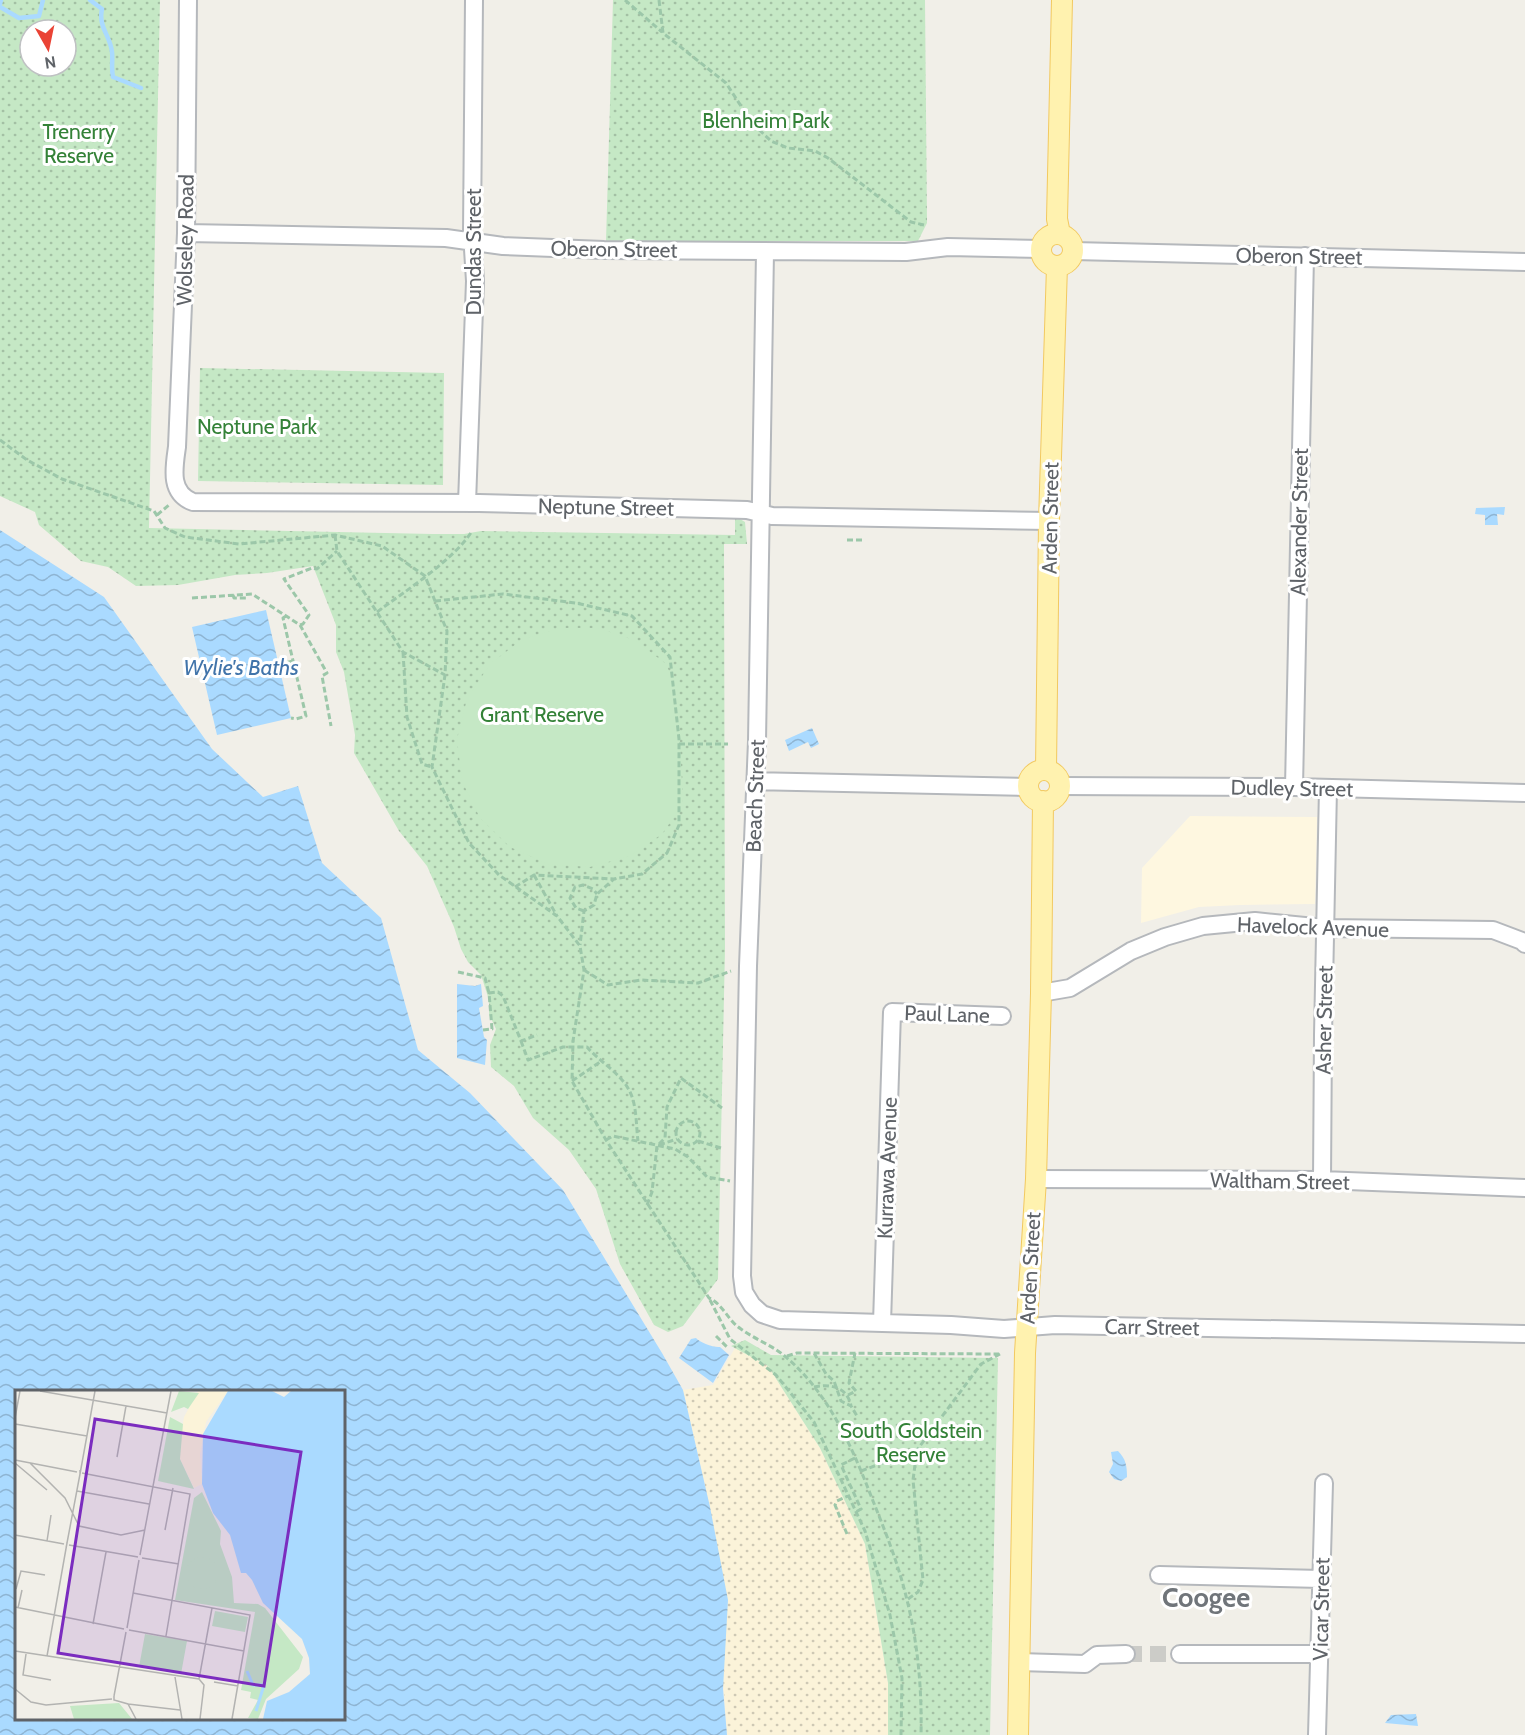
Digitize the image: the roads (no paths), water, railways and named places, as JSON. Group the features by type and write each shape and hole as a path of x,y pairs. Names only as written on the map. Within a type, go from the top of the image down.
{"main road":[{"path":"1060,234 1057,219 1062,0"},
{"path":"1060,234 1070,240 1073,250 1067,262 1057,266 1047,261 1041,249 1048,237 1060,234"},
{"name":"Arden Street","path":"1046,770 1057,266"},
{"path":"1046,770 1056,776 1060,786 1051,800 1043,801 1033,797 1028,787 1032,775 1046,770"},
{"name":"Arden Street","path":"1018,1735 1027,1326 1036,1179 1041,993 1043,801"}],"street":[{"name":"Wolseley Road","path":"174,479 178,435 186,233 188,0"},
{"name":"Dundas Street","path":"467,503 475,280 472,242 474,0"},
{"name":"Oberon Street","path":"186,233 446,238 503,246 593,249 765,252 906,252 948,247 1041,249"},
{"name":"Oberon Street","path":"1073,250 1525,262"},
{"name":"Beach Street","path":"765,252 756,781 748,966 742,1276 744,1292 756,1310 768,1318 780,1320"},
{"name":"Alexander Street","path":"1294,788 1305,256"},
{"name":"Neptune Street","path":"174,479 181,495 193,502 467,503 747,510 772,516 1050,521"},
{"path":"756,781 1028,787"},
{"name":"Dudley Street","path":"1060,786 1328,788 1525,793"},
{"name":"Asher Street","path":"1322,1180 1328,788"},
{"name":"Havelock Avenue","path":"1041,993 1070,988 1131,951 1165,937 1203,926 1255,921 1325,928 1493,930 1525,944"},
{"name":"Paul Lane","path":"892,1012 1002,1016"},
{"name":"Kurrawa Avenue","path":"882,1323 892,1012"},
{"name":"Waltham Street","path":"1036,1179 1322,1180 1525,1188"},
{"name":"Carr Street","path":"780,1320 1004,1329 1027,1326 1525,1334"},
{"name":"Vicar Street","path":"1317,1735 1324,1483"},
{"path":"1159,1575 1321,1579"},
{"path":"1020,1662 1084,1664 1097,1655 1126,1654"},
{"path":"1180,1654 1320,1654"}],"water":[{"path":"1505,507 1504,515 1497,514 1498,525 1485,525 1485,515 1475,514 1476,508"},
{"path":"0,530 104,597 212,749 263,797 298,786 322,863 381,918 418,1050 470,1093 563,1190 662,1353 683,1390 710,1507 728,1600 723,1689 727,1735 0,1735"},
{"name":"Wylie's Baths","path":"266,610 291,718 217,735 192,627"},
{"path":"812,728 819,744 811,748 808,742 789,751 785,740"},
{"path":"457,984 475,986 481,984 483,1006 479,1008 484,1037 487,1040 485,1065 457,1058"},
{"path":"696,1338 714,1347 720,1347 729,1355 713,1383 679,1358 691,1339"},
{"path":"1118,1451 1127,1469 1127,1477 1121,1481 1114,1479 1109,1472 1113,1464 1111,1452"},
{"path":"1416,1714 1418,1726 1385,1723 1391,1715"}],"waterway":[{"path":"0,4 1,0"},
{"path":"0,7 19,18 39,16 43,0"},
{"path":"90,0 102,9 103,26 112,52 113,77 141,88"}],"tunnel":[{"path":"1126,1654 1180,1654"}],"district":[{"name":"Coogee","path":"1206,1597"}],"park label":[{"name":"Blenheim Park","path":"766,120"},
{"name":"Trenerry Reserve","path":"79,143"},
{"name":"Neptune Park","path":"257,426"},
{"name":"Grant Reserve","path":"542,714"},
{"name":"South Goldstein Reserve","path":"911,1442"}]}
